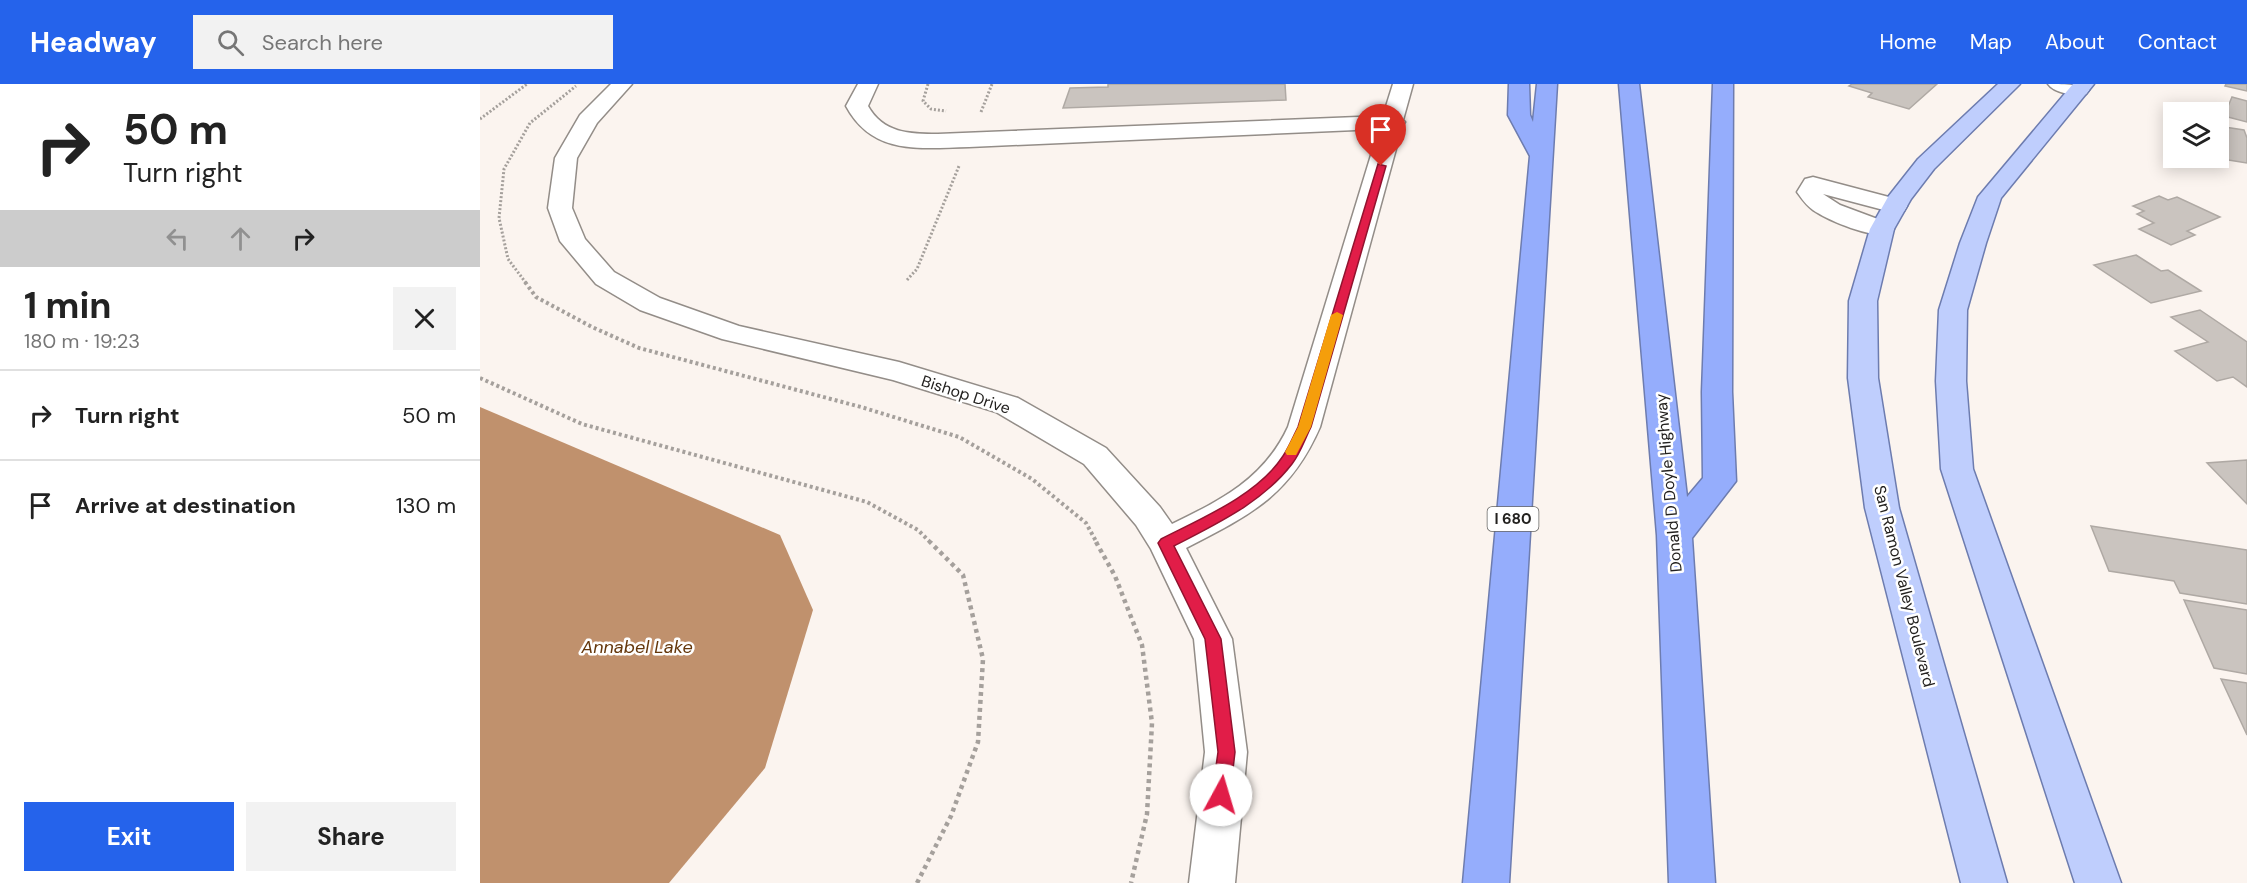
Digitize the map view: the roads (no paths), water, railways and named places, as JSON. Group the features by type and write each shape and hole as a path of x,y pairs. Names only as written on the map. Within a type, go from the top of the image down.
{"highway":[{"path":"1519,84 1518,115 1541,155"},
{"name":"I 680","path":"1486,883 1547,84"},
{"name":"Donald D Doyle Highway","path":"1629,84 1674,535 1692,883"},
{"path":"1674,535 1720,481 1717,392 1723,84"}],"main road":[{"name":"San Ramon Valley Boulevard","path":"1984,883 1882,508 1863,378 1863,302 1888,218 1926,164 2010,84"},
{"path":"2074,86 1990,197 1973,243 1953,310 1951,381 1957,469 2098,883"}],"street":[{"name":"Bishop Drive","path":"622,84 588,120 566,158 560,208 573,241 605,278 650,304 732,333 899,372 1007,405 1095,456 1148,516 1166,543 1213,639 1226,752 1212,883"},
{"path":"868,84 857,106 860,116 869,127 900,139 969,140 1394,122"},
{"path":"1166,543 1226,512 1268,482 1287,460 1304,427 1404,84"}],"water":[{"name":"Annabel Lake","path":"480,407 780,535 813,610 765,768 669,883 480,883"}]}
